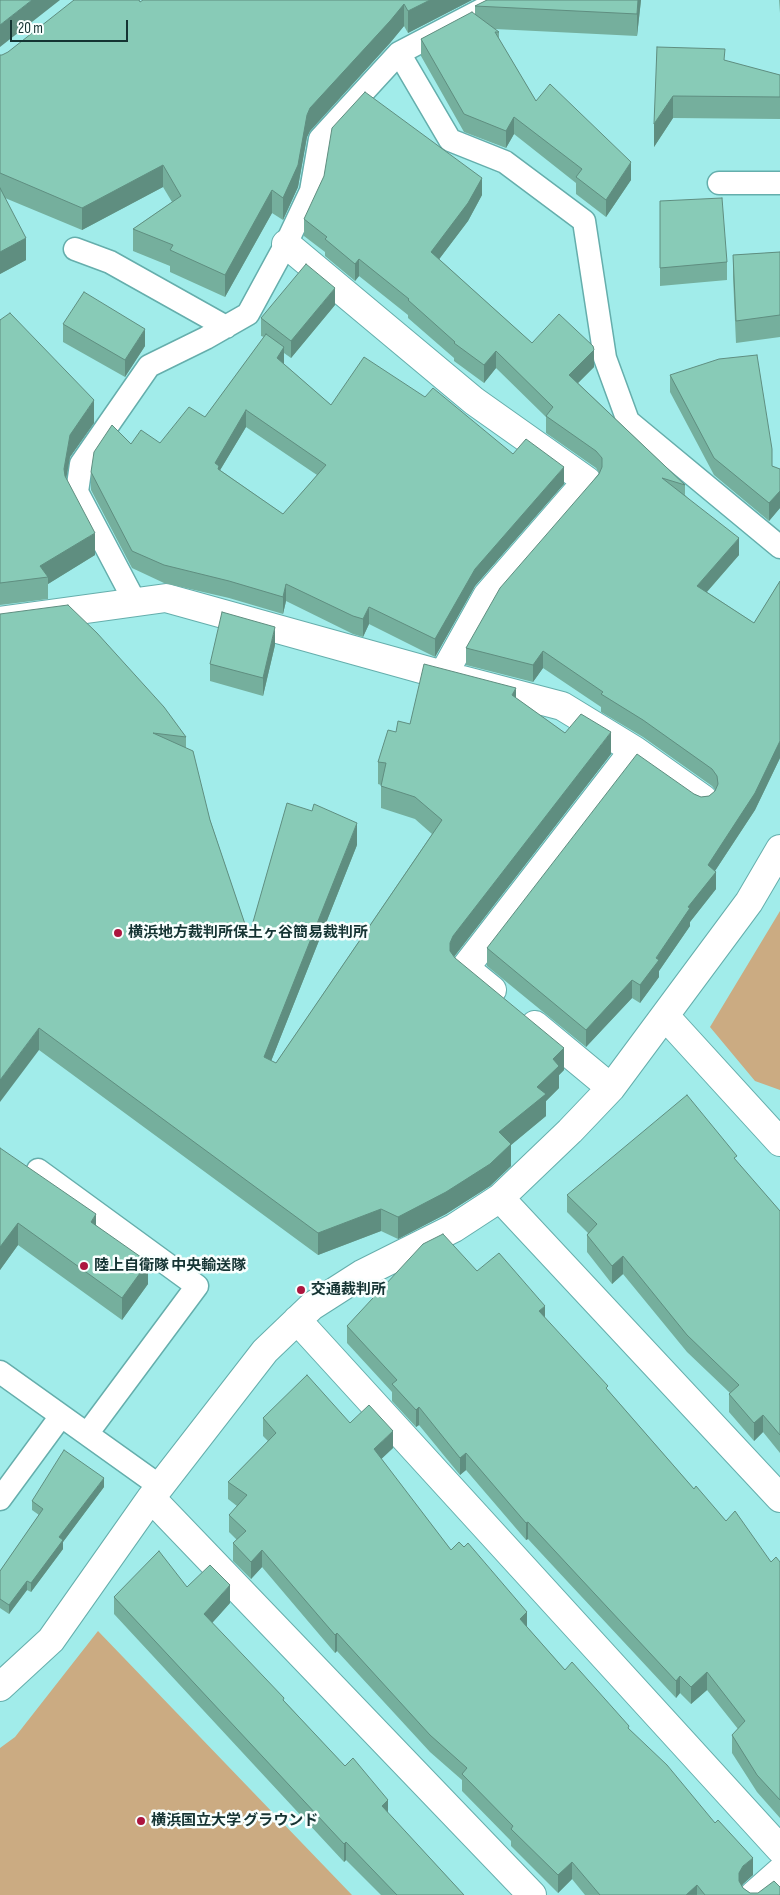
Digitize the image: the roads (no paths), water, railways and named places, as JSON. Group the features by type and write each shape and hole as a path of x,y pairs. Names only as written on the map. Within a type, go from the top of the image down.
{"street":[{"path":"286,244 474,401 587,481 487,596 443,675"},
{"path":"0,621 166,598 562,706 634,750 703,799"},
{"path":"611,1088 465,968 634,750"},
{"path":"0,1688 51,1640 156,1493 265,1351 312,1306 362,1274 454,1228 500,1198 570,1131 611,1088 749,902 774,845"},
{"path":"664,1016 780,1142"},
{"path":"500,1198 780,1498"},
{"path":"297,1320 780,1849"},
{"path":"156,1493 532,1895"},
{"path":"754,1895 780,1872"}],"lane":[{"path":"135,602 77,492 81,464 149,366 248,314 286,244 311,191 320,139 399,53 491,5 493,0"},
{"path":"399,53 450,140 505,162 584,221 605,358 628,421 780,547"},
{"path":"719,183 780,183"},
{"path":"75,249 110,262 226,327"},
{"path":"38,1170 197,1286 87,1434"},
{"path":"0,1372 87,1434 156,1493"},
{"path":"0,1499 61,1416"}],"place":[{"name":"横浜地方裁判所保土ヶ谷簡易裁判所","path":"118,933"},
{"name":"陸上自衛隊 中央輸送隊","path":"84,1266"},
{"name":"交通裁判所","path":"301,1290"},
{"name":"横浜国立大学 グラウンド","path":"141,1821"}]}
